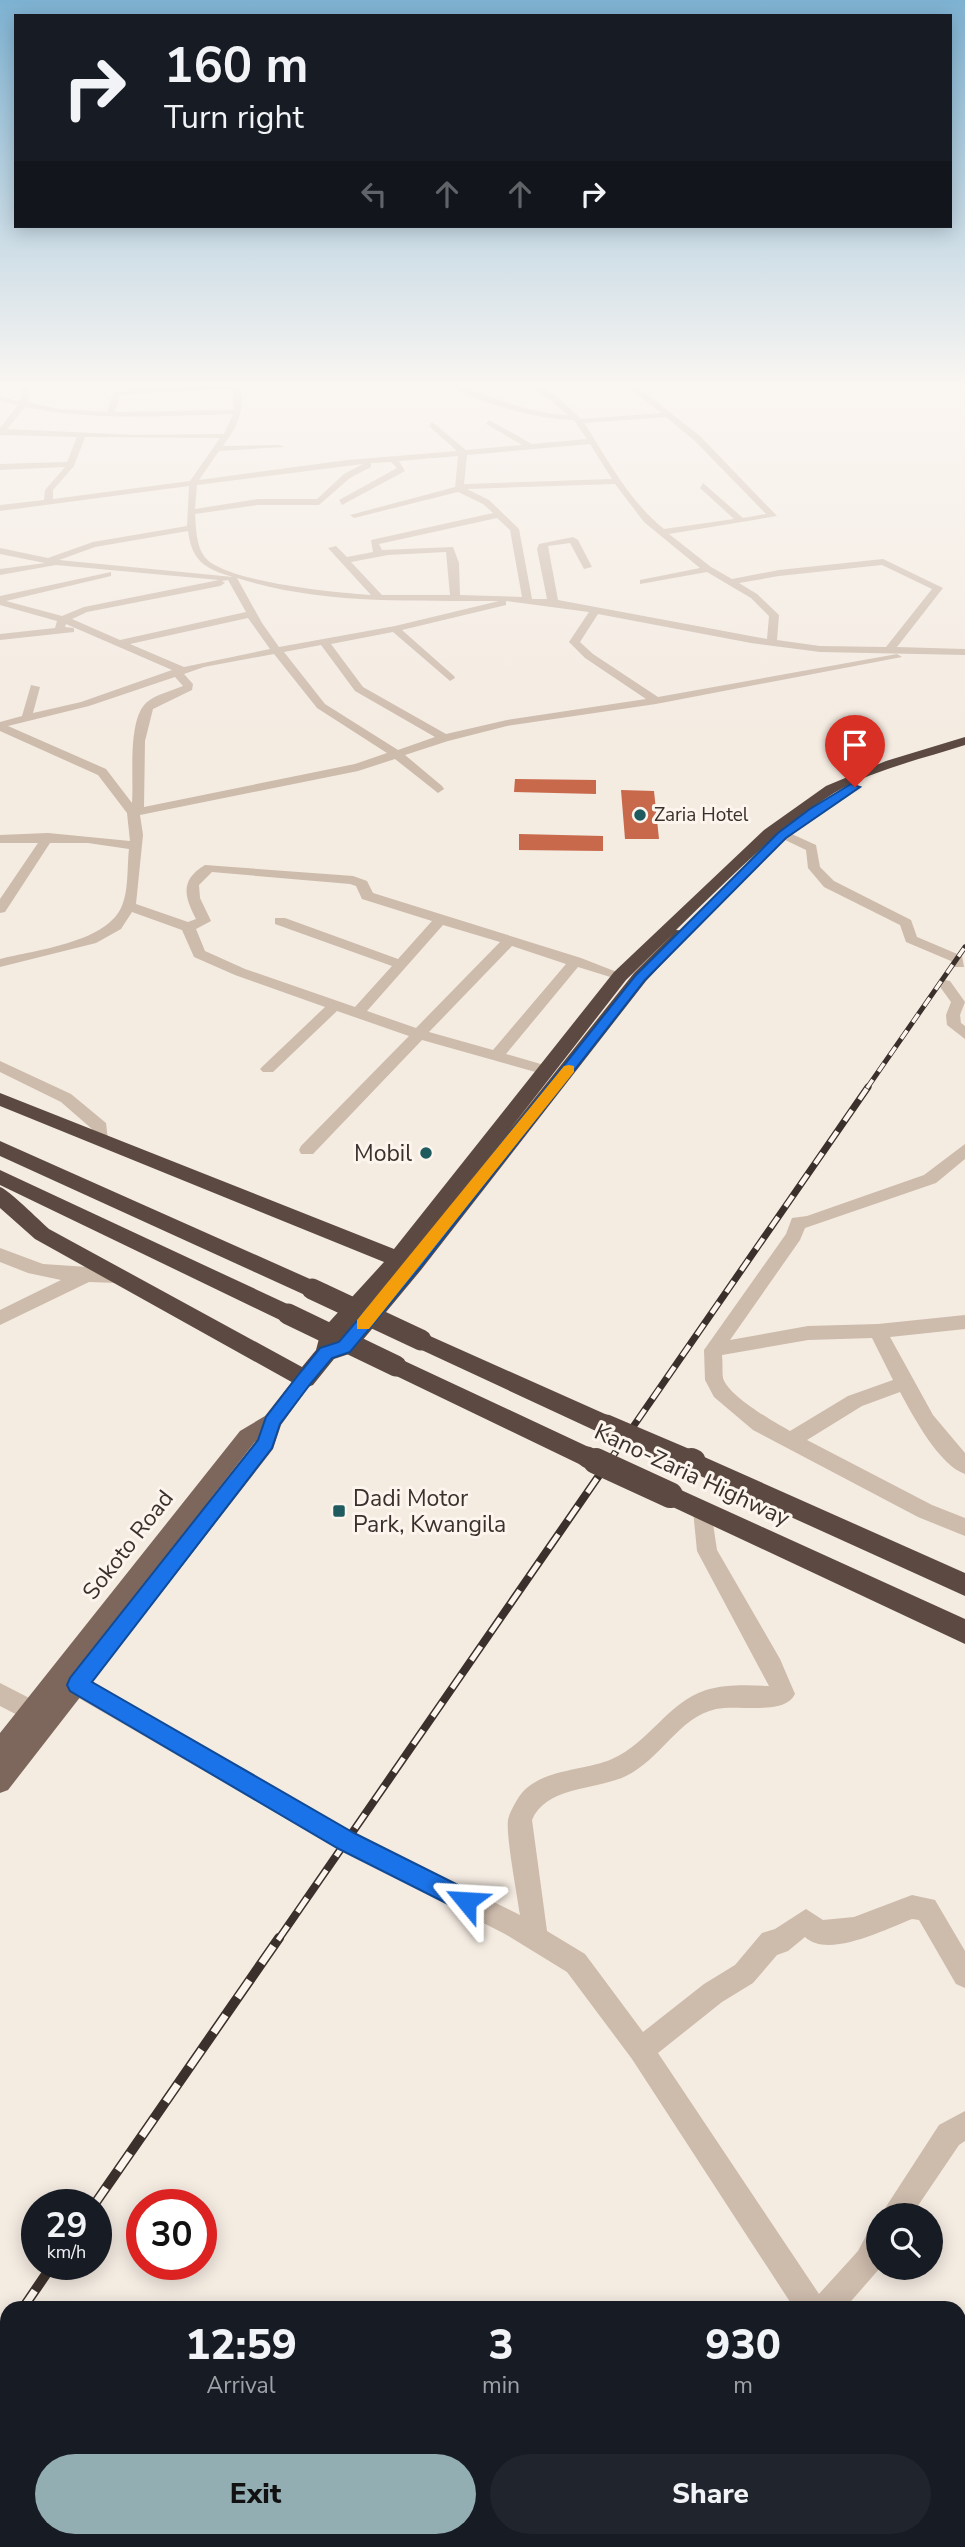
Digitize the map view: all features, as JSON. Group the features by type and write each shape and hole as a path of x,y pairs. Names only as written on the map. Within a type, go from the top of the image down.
{"highway":[{"path":"0,1194 12,1209 42,1234 305,1378 326,1353 329,1337 398,1259 620,976 727,871 792,816 831,789 860,776 965,741"},
{"path":"326,1353 344,1347 414,1265 640,977 783,834 829,801 863,783 965,748"},
{"path":"0,1099 398,1259"},
{"name":"Kano-Zaria Highway","path":"0,1148 965,1585"},
{"name":"Kano-Zaria Highway","path":"0,1177 587,1457 965,1632"},
{"path":"92,1221 113,1200"}],"main road":[{"path":"0,1782 69,1680 265,1443 272,1422 305,1378"},
{"path":"0,1751 31,1712 69,1680"}],"street":[{"path":"0,508 48,501"},
{"path":"192,501 192,528 203,562 249,580 310,594 513,598 596,609 772,642 851,652 890,649 965,652"},
{"path":"190,512 258,502 320,501"},
{"path":"354,515 409,501"},
{"path":"484,501 514,528 528,602"},
{"path":"632,501 661,532 708,569 760,601 774,615 772,642"},
{"path":"719,501 741,521"},
{"path":"661,532 773,516 758,501"},
{"path":"379,554 373,544 377,541 497,515"},
{"path":"50,560 93,545 192,528"},
{"path":"553,602 542,549 544,544 573,540 587,567"},
{"path":"334,548 379,597"},
{"path":"346,560 379,554 450,549 454,563 455,597"},
{"path":"0,551 65,564 249,580"},
{"path":"730,582 779,573 889,563 938,588 890,649"},
{"path":"0,572 65,564"},
{"path":"643,582 708,569"},
{"path":"0,600 121,570"},
{"path":"235,580 251,614 273,646 321,705 395,753 438,789"},
{"path":"59,631 63,619 84,610 235,580"},
{"path":"0,726 27,716 85,704 179,671 255,653 273,646 324,642 395,629 493,607 513,598"},
{"path":"0,600 87,628 179,671 188,684 188,688 151,705 145,711 139,751 141,793 135,812 135,846 129,906 116,926 102,936 0,963"},
{"path":"596,609 574,642 589,656 656,701"},
{"path":"120,643 251,614"},
{"path":"0,637 87,628"},
{"path":"395,629 450,678"},
{"path":"324,642 359,688 444,738"},
{"path":"135,812 358,767 444,738 522,720 656,701 891,659 910,651"},
{"path":"27,716 35,687"},
{"path":"0,726 102,772 135,812"},
{"path":"783,834 812,848 814,868 829,884 906,923 911,939 962,961 944,984"},
{"path":"0,909 48,837"},
{"path":"0,839 89,839 135,846"},
{"path":"129,906 188,927 204,921 192,897 192,883 196,875 210,868 353,880 362,884 367,895 620,976"},
{"path":"358,1013 441,919"},
{"path":"281,921 402,965"},
{"path":"188,927 194,948 211,961 418,1034 546,1070"},
{"path":"307,1150 508,942"},
{"path":"495,1057 576,961"},
{"path":"944,984 965,986"},
{"path":"944,984 958,1002 953,1015 954,1025 965,1034"},
{"path":"965,993 958,1017 965,1018"},
{"path":"268,1069 335,1005"},
{"path":"0,1066 66,1098 100,1127 100,1140"},
{"path":"965,1150 930,1179 808,1222 798,1222 794,1236 713,1350 714,1380 721,1392 760,1424 925,1511 965,1527"},
{"path":"0,1254 29,1269 50,1275 118,1276"},
{"path":"0,1318 86,1275"},
{"path":"713,1350 808,1333 878,1331 965,1321"},
{"path":"878,1331 905,1383 948,1449 965,1466"},
{"path":"791,1440 855,1401 905,1383"},
{"path":"535,1937 520,1820 526,1802 541,1790 617,1769 639,1758 677,1722 705,1701 780,1697 783,1694 772,1666 708,1551 703,1510"},
{"path":"69,1680 346,1841 535,1937 576,1963 641,2050 806,2301"},
{"path":"0,1694 31,1712"},
{"path":"641,2050 713,1993 744,1974 771,1942 779,1942 806,1921 819,1933 854,1928 912,1907 926,1909 965,1975"},
{"path":"903,2203 949,2135 965,2125"},
{"path":"832,2301 866,2262"}],"building":[{"name":"Zaria Hotel","path":"515,779 596,780 596,794 514,792"},
{"name":"Zaria Hotel","path":"621,790 654,791 659,839 625,839"},
{"name":"Zaria Hotel","path":"519,834 603,836 603,851 519,850"}],"railway":[{"path":"867,1088 965,947"},
{"path":"608,1463 868,1087"},
{"path":"278,1940 609,1461"},
{"path":"105,2189 279,1938"},
{"path":"28,2301 42,2280"}],"slow traffic":[{"path":"363,1325 414,1265 569,1069"}],"place":[{"name":"Zaria Hotel","path":"640,815"},
{"name":"Mobil","path":"426,1153"},
{"name":"Dadi Motor Park, Kwangila","path":"339,1511"}],"route":[{"path":"466,1901 346,1841 78,1685 265,1443 272,1422 305,1378 326,1353 344,1347 414,1265 640,977 782,836 814,811 855,787"}]}
